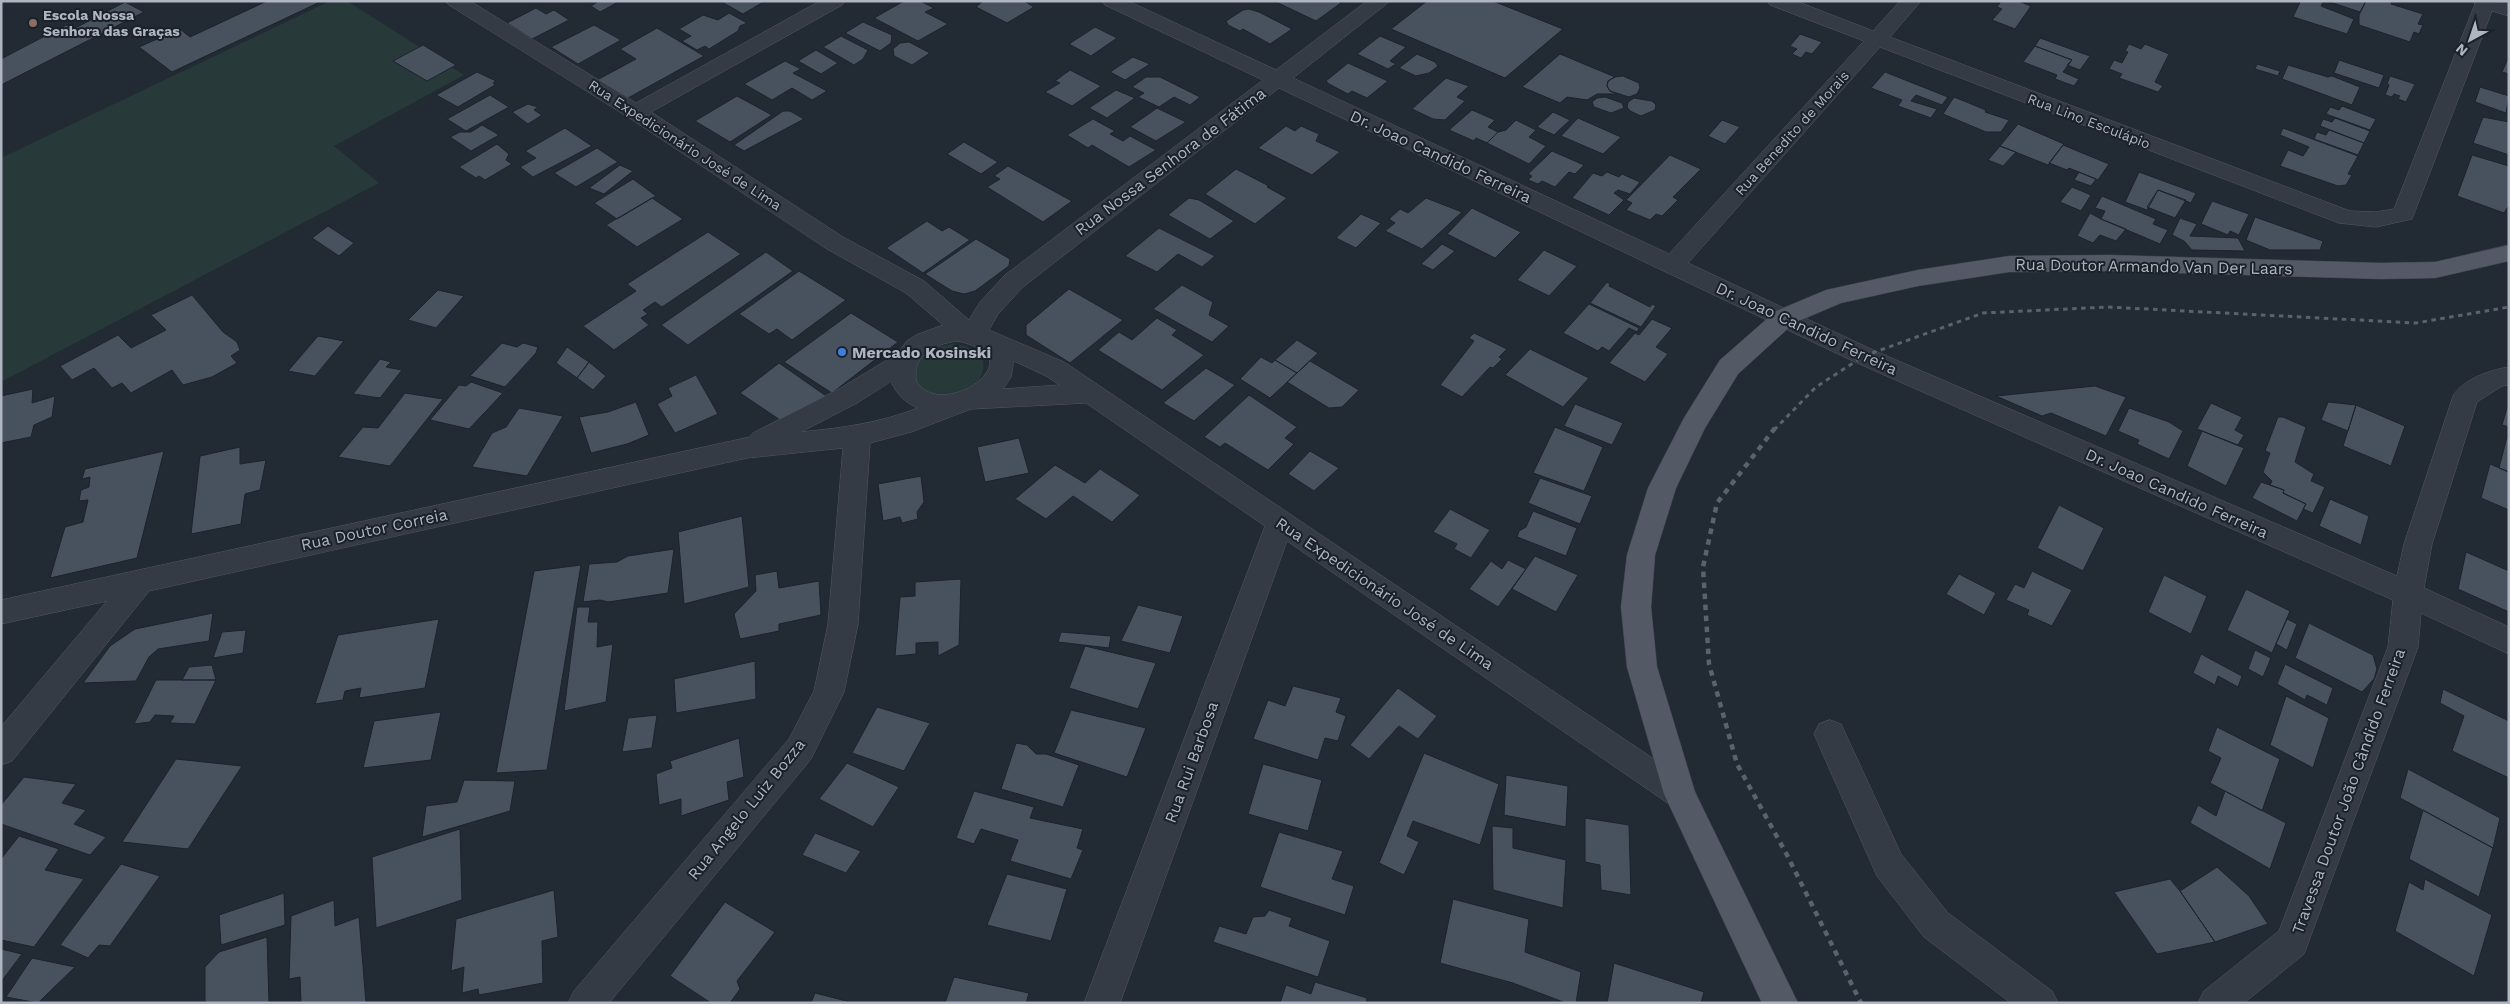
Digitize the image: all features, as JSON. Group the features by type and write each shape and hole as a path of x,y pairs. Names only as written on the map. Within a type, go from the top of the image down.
{"main road":[{"name":"Rua Doutor Armando Van Der Laars","path":"1780,1003 1680,794 1642,667 1636,607 1641,555 1662,488 1693,425 1729,367 1785,317 1835,296 1918,278 2009,264 2109,263 2381,271 2435,270 2509,253"}],"street":[{"name":"Rua Expedicionário José de Lima","path":"456,1 636,112 835,243 915,287 977,335 1055,369 1680,794"},
{"path":"636,112 835,1"},
{"name":"Dr. Joao Candido Ferreira","path":"1112,1 1785,317 1864,356 2408,594 2509,641"},
{"name":"Rua Nossa Senhora de Fátima","path":"977,335 988,308 1014,281 1380,1"},
{"name":"Rua Lino Esculápio","path":"1777,1 2346,218 2373,222 2404,214 2484,2"},
{"name":"Rua Benedito de Morais","path":"1672,264 1911,1"},
{"path":"2484,2 2509,10"},
{"path":"915,287 926,340"},
{"path":"965,402 987,392 997,382 1002,370 1002,358 977,335 941,334 926,340 913,349 905,361 902,373 905,384 912,394 932,403 965,402 1089,393"},
{"name":"Rua Doutor Correia","path":"747,448 848,396 905,361"},
{"name":"Travessa Doutor João Cândido Ferreira","path":"2216,1003 2292,942 2403,647 2408,594 2418,544 2466,396 2496,378 2509,376"},
{"name":"Rua Doutor Correia","path":"1,612 747,448 856,436 902,425 965,402"},
{"name":"Rua Angelo Luiz Bozza","path":"586,1003 800,748 829,692 844,624 856,436"},
{"name":"Rua Rui Barbosa","path":"1102,1003 1280,522"},
{"path":"1,752 141,580"},
{"path":"1830,734 1889,865 1895,873 1936,925 2040,1003"}],"shaded area":[{"path":"330,1 347,1 464,75 334,146 379,183 1,382 1,158"},
{"path":"952,344 968,347 979,353 984,363 980,379 964,390 947,395 938,395 922,388 914,381 914,369 917,360 925,352"}],"building":[{"path":"267,1 322,1 172,72 139,47 180,29 190,37"},
{"path":"599,1 620,1 600,12 591,6"},
{"path":"765,1 743,14 722,2"},
{"path":"904,1 920,1 934,8 925,12 948,24 918,41 874,18"},
{"path":"983,1 1024,1 1034,7 1007,23 976,7"},
{"path":"1274,1 1338,1 1341,3 1316,21"},
{"path":"1427,1 1493,1 1563,29 1505,78 1391,29"},
{"path":"2001,1 2018,1 2031,6 2015,29 1992,20 2002,9 1997,7"},
{"path":"2297,1 2324,1 2321,6 2354,19 2347,34 2293,17 2300,2"},
{"path":"2327,1 2366,1 2360,12"},
{"path":"2366,1 2392,1 2391,4 2423,14 2418,24 2423,25 2419,34 2414,32 2410,42 2359,25 2359,15"},
{"path":"125,2 144,12 1,85 1,59 66,25 75,28"},
{"path":"536,8 546,14 554,10 569,20 532,39 507,23"},
{"path":"1249,9 1292,29 1270,44 1243,29 1240,31 1228,25 1226,21 1243,10"},
{"path":"729,13 747,23 740,26 738,31 709,49 705,46 697,50 682,41 691,36 679,29 703,15 718,20"},
{"path":"863,22 892,35 891,43 880,51 845,33"},
{"path":"594,25 621,40 578,64 551,47"},
{"path":"1095,27 1117,38 1091,56 1069,44"},
{"path":"657,28 704,56 628,98 597,80 636,59 620,49"},
{"path":"1800,34 1822,42 1812,54 1806,52 1801,58 1792,54 1797,49 1790,46"},
{"path":"841,36 868,50 863,59 854,65 823,47"},
{"path":"1380,36 1406,47 1390,61 1396,64 1388,69 1357,54"},
{"path":"2040,38 2090,56 2080,70 2067,65 2072,60 2035,46"},
{"path":"909,42 930,53 912,65 894,56 893,49 900,43"},
{"path":"2129,44 2141,49 2145,44 2169,54 2155,82 2163,86 2158,92 2119,78 2122,74 2109,69 2114,60 2122,63 2128,52 2125,51"},
{"path":"423,45 456,65 427,81 393,61"},
{"path":"2035,46 2072,60 2063,72 2079,79 2074,86 2055,79 2057,75 2023,62"},
{"path":"816,50 838,63 821,74 798,61"},
{"path":"1417,54 1435,62 1438,66 1429,73 1416,76 1399,68"},
{"path":"1560,54 1615,77 1608,81 1607,86 1610,91 1617,94 1597,94 1587,100 1567,97 1560,103 1522,87"},
{"path":"2509,56 2509,74 2502,72"},
{"path":"1133,57 1150,64 1125,80 1110,72"},
{"path":"2339,60 2384,75 2379,88 2334,73"},
{"path":"785,61 801,69 793,73 827,91 812,100 792,88 772,100 744,84"},
{"path":"1348,63 1388,81 1367,98 1352,91 1348,94 1326,81"},
{"path":"2257,64 2280,71 2278,76 2255,69"},
{"path":"2288,65 2328,77 2332,76 2360,87 2352,105 2282,79"},
{"path":"1070,70 1101,86 1072,106 1045,92 1060,83 1055,81"},
{"path":"477,72 496,81 493,83 495,85 458,107 436,95"},
{"path":"1885,72 1948,97 1942,105 1916,95 1911,101 1937,109 1931,118 1898,106 1902,100 1871,88"},
{"path":"1623,76 1639,83 1640,88 1637,94 1629,97 1610,91 1607,86 1608,81 1615,77"},
{"path":"2390,76 2415,84 2406,102 2398,99 2400,96 2394,94 2392,97 2385,95"},
{"path":"1146,77 1160,77 1200,97 1190,105 1174,97 1159,107 1138,97 1144,93 1132,87"},
{"path":"1446,78 1469,86 1457,97 1465,101 1445,120 1433,119 1412,109"},
{"path":"2480,87 2509,96 2506,113 2475,102"},
{"path":"1116,90 1135,98 1107,118 1089,108"},
{"path":"490,95 509,107 466,131 447,119"},
{"path":"737,96 772,115 730,142 695,121"},
{"path":"1605,97 1622,103 1624,108 1611,113 1594,107 1592,102 1597,98"},
{"path":"1954,97 1986,110 1985,112 2009,120 2001,132 1986,132 1943,114"},
{"path":"1634,98 1652,101 1656,105 1655,110 1641,116 1630,111 1627,107 1628,102"},
{"path":"528,104 538,107 534,110 542,115 528,124 512,112"},
{"path":"2342,106 2376,119 2370,130 2326,114 2330,107 2339,110"},
{"path":"1157,108 1186,122 1156,141 1130,127"},
{"path":"1472,110 1495,120 1488,127 1498,132 1487,143 1476,138 1474,141 1449,130"},
{"path":"783,111 790,111 804,119 744,151 734,145"},
{"path":"1553,112 1570,120 1554,135 1537,127"},
{"path":"2483,117 2509,122 2509,155 2473,143"},
{"path":"1578,118 1621,137 1603,154 1561,136"},
{"path":"2335,118 2370,131 2364,143 2320,126 2323,119 2332,122"},
{"path":"1093,119 1115,131 1110,134 1123,141 1130,136 1156,150 1129,167 1092,145 1088,148 1067,135"},
{"path":"1516,120 1536,130 1529,137 1546,146 1529,164 1487,143 1498,132 1506,130"},
{"path":"1722,120 1740,127 1725,144 1708,136"},
{"path":"2018,124 2064,144 2048,165 2000,146"},
{"path":"482,125 499,135 471,151 450,137 460,132 471,132"},
{"path":"1286,126 1295,131 1301,126 1319,134 1316,141 1340,152 1312,175 1258,148"},
{"path":"565,128 592,146 533,177 520,167 536,158 525,151"},
{"path":"2283,128 2358,156 2348,174 2352,175 2346,185 2338,186 2280,166 2288,150 2303,156 2309,147 2280,135"},
{"path":"2329,130 2364,143 2358,155 2314,139 2317,132 2326,135"},
{"path":"964,142 998,162 981,174 947,154"},
{"path":"497,144 509,154 506,160 512,164 485,180 479,176 476,178 459,167"},
{"path":"2063,145 2109,164 2098,180 2069,168 2067,170 2049,163"},
{"path":"2000,146 2016,152 2003,166 1988,160"},
{"path":"597,148 618,162 576,187 554,173"},
{"path":"1552,151 1584,165 1575,174 1569,172 1555,187 1542,181 1538,184 1528,180 1532,176 1528,174"},
{"path":"1670,155 1701,169 1673,197 1678,200 1662,216 1656,214 1650,220 1626,210 1632,203 1626,200"},
{"path":"2472,155 2509,166 2509,205 2504,213 2457,196"},
{"path":"620,165 633,171 604,194 589,188"},
{"path":"1008,166 1072,201 1043,222 987,187 1000,179 994,176"},
{"path":"1236,169 1269,186 1267,187 1287,198 1255,224 1205,194"},
{"path":"1607,172 1619,177 1622,174 1640,182 1630,194 1618,190 1614,193 1624,200 1609,215 1572,198 1593,173 1602,176"},
{"path":"2079,172 2096,179 2091,186 2074,180"},
{"path":"2139,172 2196,193 2191,203 2158,190 2147,210 2125,202"},
{"path":"633,179 656,196 617,219 594,203"},
{"path":"2072,187 2091,195 2081,211 2060,202"},
{"path":"2158,190 2186,200 2175,218 2147,207"},
{"path":"2102,196 2156,219 2153,224 2168,230 2160,244 2101,219 2105,211 2095,208"},
{"path":"652,198 683,219 637,247 606,225"},
{"path":"1189,198 1199,200 1234,221 1210,239 1168,215"},
{"path":"1426,198 1462,212 1422,249 1385,231 1395,223 1389,219 1400,209 1408,213"},
{"path":"2212,201 2249,214 2239,235 2230,231 2228,235 2201,224"},
{"path":"1472,208 1521,232 1495,258 1447,234"},
{"path":"2090,213 2126,229 2116,241 2100,235 2093,243 2077,236"},
{"path":"1361,214 1381,223 1356,248 1336,238"},
{"path":"2255,217 2323,241 2320,250 2270,250 2246,240"},
{"path":"2180,218 2197,224 2190,236 2238,238 2245,251 2192,250 2184,241 2172,235"},
{"path":"927,221 942,231 949,227 970,240 923,273 886,248"},
{"path":"328,226 354,243 339,256 312,238"},
{"path":"1159,228 1215,256 1202,267 1178,254 1157,272 1125,256"},
{"path":"708,232 741,254 662,307 655,302 643,310 648,314 641,318 649,325 614,350 583,326 636,291 627,284"},
{"path":"976,239 1010,259 1009,266 975,291 964,294 952,291 925,274"},
{"path":"1442,244 1455,251 1433,270 1421,264"},
{"path":"1544,250 1577,266 1549,296 1517,280"},
{"path":"766,252 793,271 688,345 661,325"},
{"path":"799,271 846,300 792,340 777,329 769,334 739,314"},
{"path":"1607,282 1610,284 1609,286 1650,307 1652,304 1656,306 1641,327 1590,303"},
{"path":"1182,285 1213,302 1209,315 1229,326 1212,342 1153,309"},
{"path":"1069,289 1123,320 1070,363 1026,335 1026,325"},
{"path":"438,290 464,296 436,328 408,320"},
{"path":"192,295 223,332 237,342 240,350 231,356 237,363 212,377 183,385 172,370 131,393 122,383 112,388 94,368 72,380 60,366 118,335 131,348 166,330 151,315"},
{"path":"1589,304 1639,328 1637,332 1629,328 1609,351 1602,347 1598,351 1563,333"},
{"name":"Mercado Kosinski","path":"851,313 898,342 832,393 784,362"},
{"path":"1157,318 1177,330 1172,335 1204,355 1162,390 1098,350 1119,332 1132,340"},
{"path":"1652,319 1672,328 1656,347 1668,354 1645,382 1609,363 1635,333 1639,335"},
{"path":"1474,333 1507,349 1499,357 1502,359 1493,368 1490,367 1462,397 1440,385 1474,341 1469,338"},
{"path":"318,336 344,341 315,376 288,371"},
{"path":"1297,340 1318,353 1297,373 1275,360"},
{"path":"502,343 517,347 523,343 538,347 536,353 505,387 470,376"},
{"path":"567,347 589,362 577,378 556,363"},
{"path":"1530,349 1589,378 1563,407 1505,375"},
{"path":"1261,357 1272,363 1275,360 1297,373 1270,398 1240,379"},
{"path":"380,359 391,362 386,367 402,370 380,398 353,394"},
{"path":"1310,361 1359,390 1342,407 1329,408 1287,382"},
{"path":"589,362 606,376 593,390 577,378"},
{"path":"779,363 829,398 786,424 740,393"},
{"path":"1206,368 1235,385 1194,421 1163,403"},
{"path":"696,375 718,414 675,433 657,404 672,396 668,388"},
{"path":"471,382 503,393 469,429 430,420 459,385 466,386"},
{"path":"2095,386 2126,397 2106,436 2051,413 2042,416 1996,396"},
{"path":"33,389 32,403 55,396 52,417 34,425 31,437 1,443 1,396"},
{"path":"405,393 443,399 390,466 338,457 363,427 378,428"},
{"path":"1249,395 1297,427 1285,438 1294,444 1268,470 1225,443 1220,447 1204,437"},
{"path":"636,402 649,435 627,444 591,453 579,417 608,412"},
{"path":"2328,402 2356,405 2348,431 2321,420"},
{"path":"2211,403 2242,417 2235,430 2244,435 2238,445 2197,429"},
{"path":"1575,404 1623,423 1612,445 1564,426"},
{"path":"2356,405 2405,426 2391,466 2343,446"},
{"path":"2509,405 2509,427 2502,425"},
{"path":"519,408 563,416 527,476 472,467 492,433 506,427"},
{"path":"2129,408 2169,422 2183,431 2169,459 2137,444 2139,440 2118,431"},
{"path":"2278,417 2283,417 2306,427 2295,462 2314,474 2311,481 2325,487 2313,513 2303,509 2306,504 2283,493 2284,490 2270,485 2272,481 2263,472 2270,453 2265,451"},
{"path":"1555,427 1603,447 1584,491 1533,473"},
{"path":"2202,431 2244,448 2226,486 2187,466"},
{"path":"2509,436 2509,472 2499,468 2507,437"},
{"path":"1019,438 1029,473 985,482 977,447"},
{"path":"240,447 240,464 266,460 260,490 245,494 241,524 191,534 200,456"},
{"path":"164,451 137,558 50,578 65,527 83,522 88,500 79,501 81,490 89,487 90,477 82,479 85,469"},
{"path":"1310,451 1339,468 1314,491 1288,474"},
{"path":"2490,464 2509,472 2509,510 2481,498"},
{"path":"1055,465 1085,483 1100,469 1140,495 1112,522 1073,496 1046,519 1015,499"},
{"path":"921,476 924,502 917,512 918,519 902,523 900,517 883,521 878,484"},
{"path":"1540,478 1592,496 1580,524 1528,503"},
{"path":"2261,482 2284,490 2283,493 2306,504 2297,521 2252,498"},
{"path":"2330,499 2369,516 2361,545 2319,526"},
{"path":"2059,505 2104,528 2083,571 2037,548"},
{"path":"1450,509 1490,530 1471,558 1454,549 1457,544 1433,532"},
{"path":"1533,511 1577,528 1566,556 1517,537 1519,531 1526,527"},
{"path":"742,516 749,587 684,604 678,532"},
{"path":"674,549 668,593 608,602 600,600 583,602 589,564 617,562 628,556"},
{"path":"2466,552 2509,571 2509,612 2458,589"},
{"path":"1535,556 1578,575 1556,612 1512,589"},
{"path":"1508,560 1526,569 1498,607 1469,589 1491,561 1502,569"},
{"path":"581,565 547,770 496,773 534,571"},
{"path":"777,571 779,588 819,581 821,615 779,624 779,631 740,639 734,614 756,591 755,575"},
{"path":"2032,571 2072,590 2052,626 2027,615 2029,610 2006,600 2015,584 2024,588"},
{"path":"1959,574 1996,593 1984,615 1946,594"},
{"path":"2164,575 2207,596 2191,634 2148,612"},
{"path":"961,579 959,645 938,656 938,642 916,643 916,654 895,656 900,597 915,596 915,582"},
{"path":"2246,589 2290,611 2272,653 2227,630"},
{"path":"1138,605 1183,616 1170,653 1121,641"},
{"path":"577,607 590,607 588,622 598,622 597,647 613,644 606,702 564,711"},
{"path":"213,613 209,641 158,649 149,657 136,681 83,683 110,646 135,629"},
{"path":"439,619 425,688 359,698 361,688 345,691 343,700 315,704 338,635"},
{"path":"2287,619 2297,624 2287,650 2276,644"},
{"path":"2309,623 2373,655 2377,669 2374,679 2362,692 2295,658"},
{"path":"246,630 243,653 213,658 222,632"},
{"path":"1061,632 1111,636 1109,648 1058,642"},
{"path":"1085,646 1156,663 1138,709 1069,688"},
{"path":"2255,650 2271,658 2263,677 2248,669"},
{"path":"2201,654 2242,676 2238,687 2218,676 2215,685 2193,673"},
{"path":"755,661 756,699 676,713 674,679"},
{"path":"2285,664 2333,688 2327,705 2307,695 2305,700 2277,684"},
{"path":"212,665 216,680 182,680 189,667"},
{"path":"156,680 216,680 195,724 170,723 174,716 155,715 150,722 134,724"},
{"path":"1293,686 1341,698 1336,712 1346,716 1338,741 1325,738 1318,760 1253,739 1268,700 1285,706"},
{"path":"1398,688 1437,716 1418,739 1399,726 1369,759 1350,745"},
{"path":"2443,689 2509,721 2509,778 2452,751 2464,716 2440,703"},
{"path":"2286,696 2329,718 2313,768 2270,745"},
{"path":"877,707 930,723 904,771 852,753"},
{"path":"1071,710 1146,728 1127,777 1054,753"},
{"path":"441,712 431,760 363,768 374,721"},
{"path":"657,715 652,748 622,752 628,718"},
{"path":"2217,727 2280,759 2262,811 2210,783 2221,758 2208,751"},
{"path":"739,738 744,777 727,782 729,800 681,816 681,799 659,805 656,774 672,768 670,761"},
{"path":"1016,743 1027,745 1036,754 1046,754 1079,765 1063,807 1001,789"},
{"path":"1424,753 1499,784 1480,845 1413,821 1407,836 1419,842 1404,875 1379,863"},
{"path":"176,759 242,766 188,849 122,842"},
{"path":"847,763 899,787 873,827 819,799"},
{"path":"1263,764 1322,780 1308,831 1248,814"},
{"path":"2408,769 2500,818 2493,848 2400,798"},
{"path":"1506,775 1568,786 1566,827 1504,815"},
{"path":"24,777 76,784 62,803 86,810 74,824 106,837 90,855 1,824 1,805"},
{"path":"464,780 515,781 510,811 422,837 426,806 457,802"},
{"path":"974,791 1034,807 1030,818 1083,829 1077,848 1083,850 1071,879 1010,861 1018,840 981,829 974,844 956,838"},
{"path":"2225,791 2286,823 2270,869 2190,823 2198,805 2216,816"},
{"path":"2423,810 2493,848 2479,897 2409,859"},
{"path":"1585,818 1629,825 1631,895 1601,890 1600,865 1585,862"},
{"path":"1492,826 1513,828 1513,848 1566,860 1563,908 1493,890"},
{"path":"460,829 462,900 376,928 372,857"},
{"path":"1279,832 1343,851 1332,879 1354,886 1345,915 1260,887"},
{"path":"815,833 861,851 846,873 802,855"},
{"path":"19,836 59,849 45,870 84,879 34,947 1,940 1,859"},
{"path":"121,864 160,876 110,946 99,945 88,958 60,945"},
{"path":"2217,867 2249,896 2268,924 2215,942 2180,891"},
{"path":"1007,874 1067,889 1051,941 987,925"},
{"path":"2170,879 2215,942 2157,954 2114,892"},
{"path":"2425,879 2492,915 2474,976 2395,931 2409,882 2423,890"},
{"path":"554,890 558,937 542,941 543,983 479,995 478,989 462,993 464,967 451,971 456,919"},
{"path":"284,893 285,925 221,945 219,915"},
{"path":"1453,899 1529,919 1525,952 1581,972 1576,1003 1566,1003 1513,983 1440,963"},
{"path":"334,900 335,926 359,917 366,1003 301,1003 300,977 289,979 291,916"},
{"path":"725,902 775,932 737,981 740,989 730,1003 711,1003 670,976"},
{"path":"1269,910 1292,918 1289,926 1330,941 1318,977 1213,942 1219,926 1246,934 1253,917 1265,916"},
{"path":"267,937 269,1003 205,1003 205,967 219,952"},
{"path":"1,949 22,954 1,982"},
{"path":"32,958 75,967 38,1003 6,997"},
{"path":"1614,963 1704,992 1701,1003 1607,1003"},
{"path":"954,977 1029,993 1026,1003 945,1003"},
{"path":"1315,982 1367,998 1366,1003 1280,1003 1286,985 1311,994"},
{"path":"815,993 854,1003 811,1003"}],"railway":[{"path":"1774,430 1816,387 1864,356 1983,313 2108,307 2416,323 2509,307"},
{"path":"1775,428 1717,503 1703,567 1709,664 1737,764 1787,855 1861,1003"}],"place":[{"name":"Escola Nossa Senhora das Graças","path":"33,23"},
{"name":"Mercado Kosinski","path":"842,352"}]}
